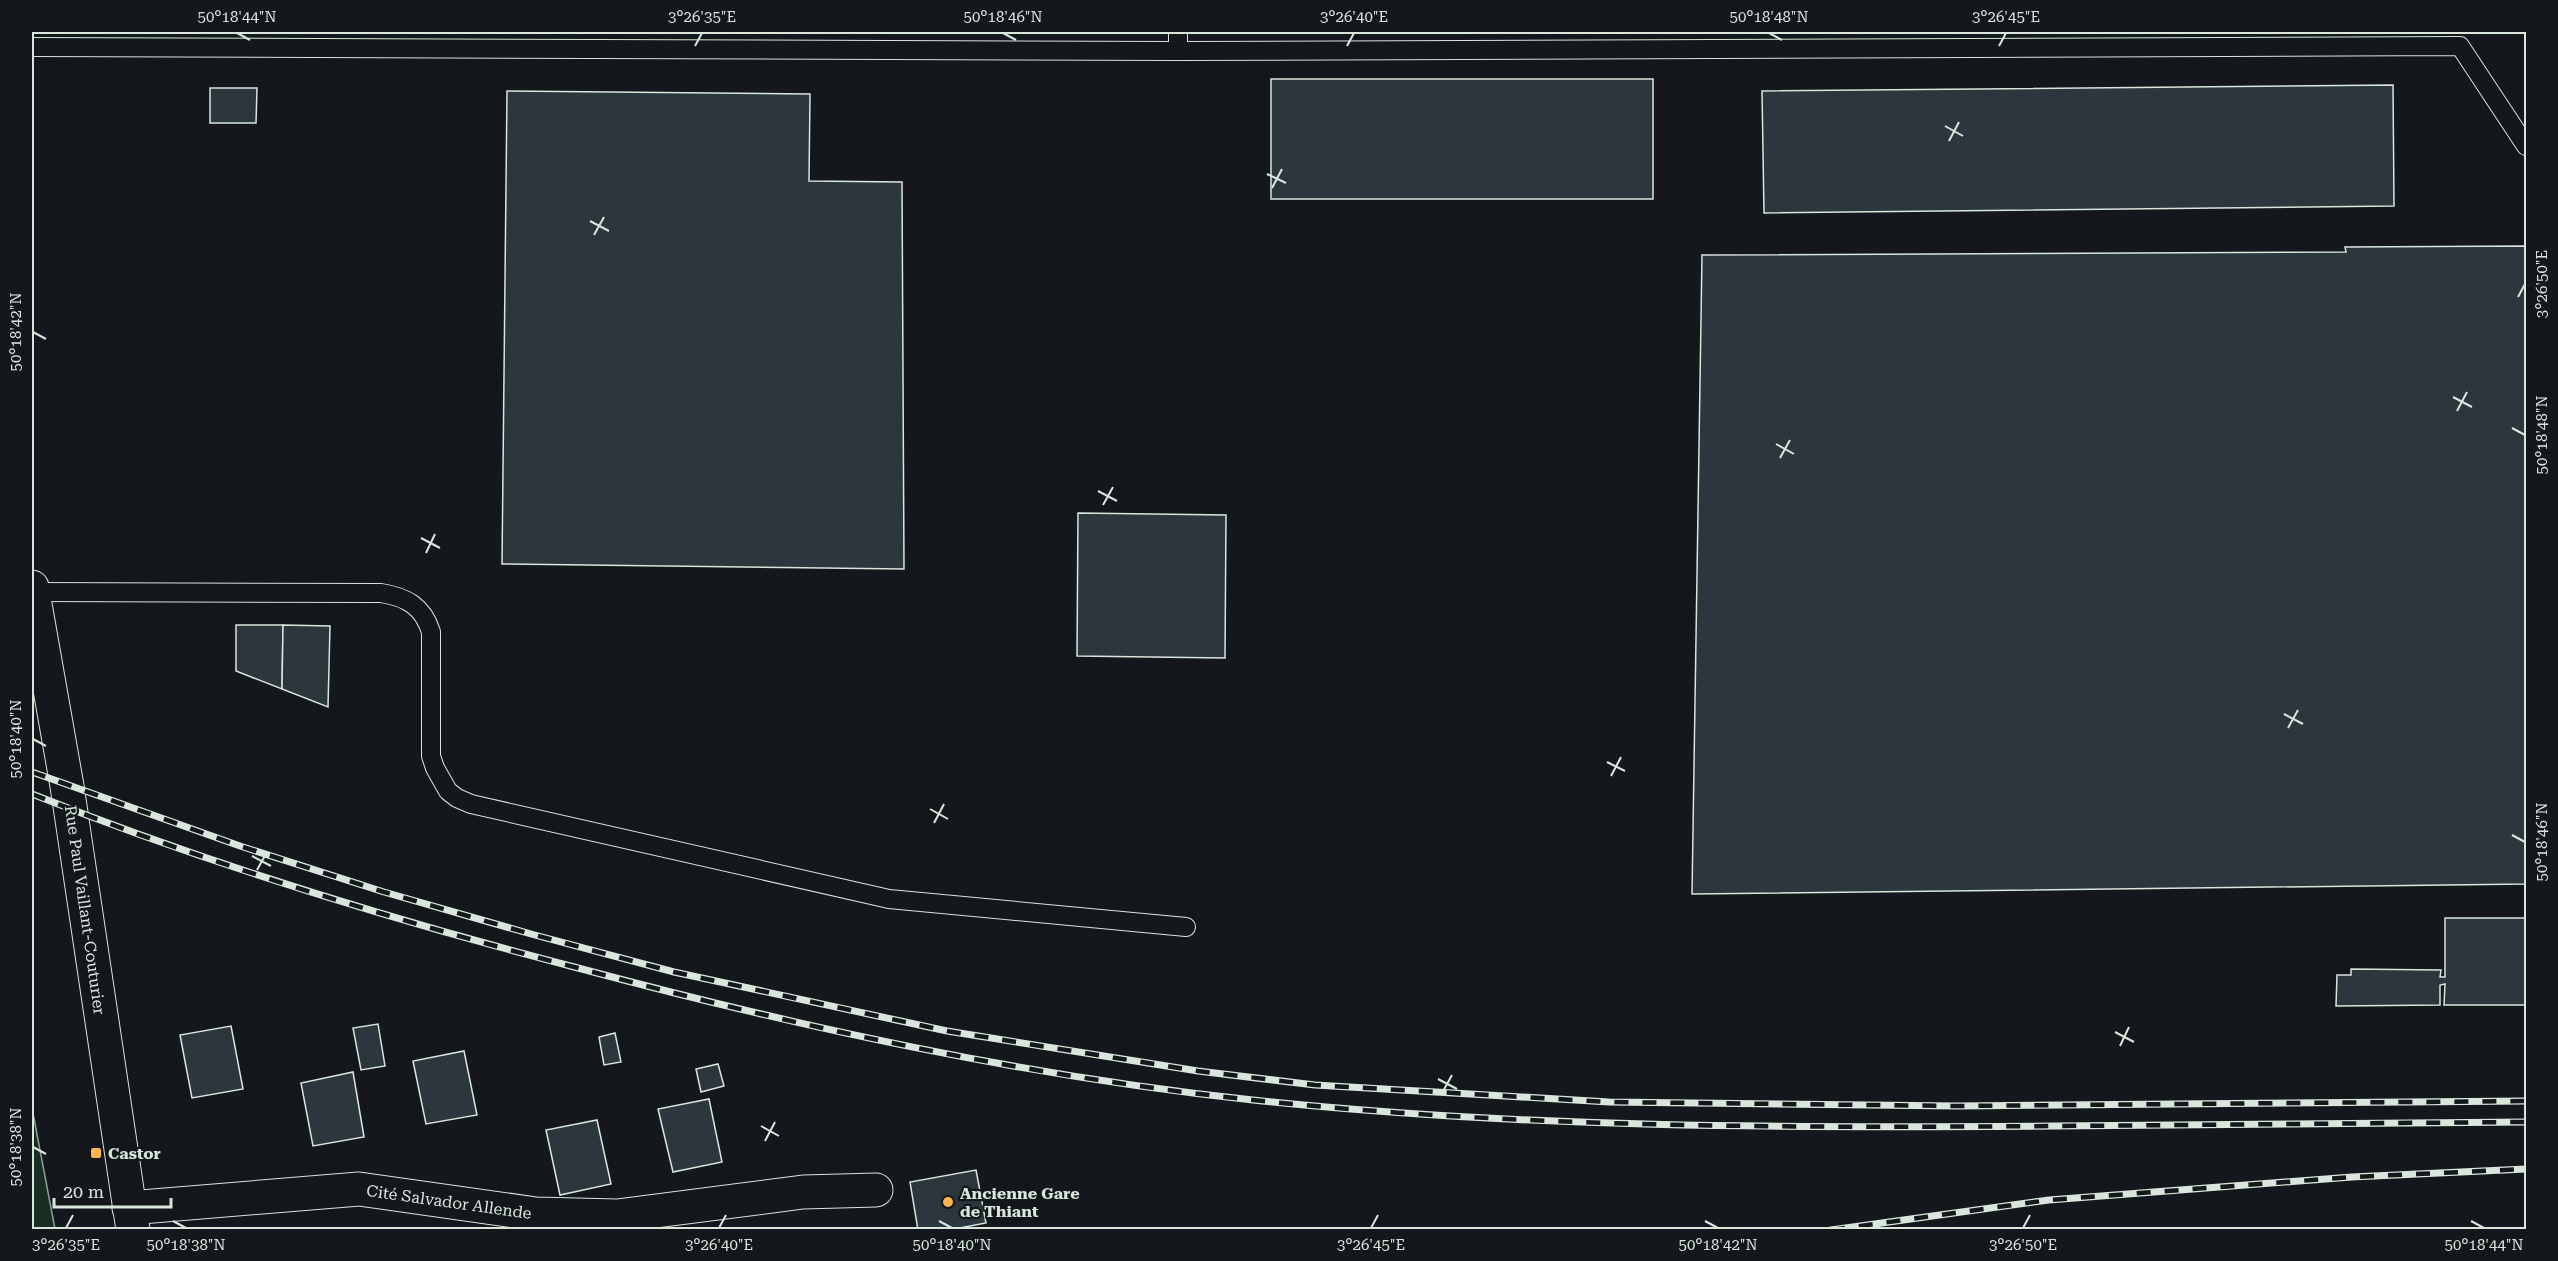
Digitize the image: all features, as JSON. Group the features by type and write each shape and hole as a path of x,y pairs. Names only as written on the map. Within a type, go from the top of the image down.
{"street":[{"name":"Rue Paul Vaillant-Couturier","path":"32,589 65,774 131,1219"},
{"name":"Cité Salvador Allende","path":"131,1219 359,1189 536,1214 617,1216 803,1192 876,1190"}],"lane":[{"path":"1178,32 1178,51"},
{"path":"32,47 1178,51 1678,40 2460,46 2526,146"},
{"path":"32,589 381,593 393,595 415,604 428,621 431,632 432,756 440,780 457,798 482,806 889,899 1185,927"}],"green space":[{"path":"32,1108 55,1229 32,1229"}],"building":[{"path":"1271,79 1653,79 1653,199 1271,199"},
{"path":"2393,85 2394,206 1764,213 1762,91"},
{"path":"210,88 257,88 256,123 210,123"},
{"path":"507,91 810,94 809,181 902,182 904,569 502,564"},
{"path":"2526,246 2526,884 1692,894 1702,255 2346,252 2345,247"},
{"path":"1078,513 1226,515 1225,658 1077,656"},
{"path":"236,625 283,625 282,689 236,671"},
{"path":"283,625 330,626 328,707 282,689"},
{"path":"2445,918 2526,918 2526,1005 2444,1005 2445,984 2440,985 2440,1005 2336,1006 2337,975 2351,975 2351,969 2441,970 2440,977 2445,977"},
{"path":"378,1024 385,1066 361,1070 353,1028"},
{"path":"231,1026 243,1089 192,1098 180,1035"},
{"path":"615,1033 621,1062 604,1065 599,1037"},
{"path":"464,1051 477,1115 426,1124 413,1061"},
{"path":"718,1064 724,1086 701,1092 696,1069"},
{"path":"353,1072 364,1137 313,1146 301,1083"},
{"path":"709,1099 722,1162 673,1172 658,1109"},
{"path":"597,1120 611,1184 560,1195 546,1130"},
{"name":"Ancienne Gare de Thiant","path":"976,1170 986,1223 949,1230 918,1230 910,1182"}],"railway":[{"path":"32,772 240,846 384,892 674,972 947,1031 1198,1071 1315,1085 1609,1102 1957,1106 2526,1101"},
{"path":"32,794 166,844 302,889 440,930 661,990 913,1047 1082,1078 1168,1090 1353,1109 1453,1116 1653,1124 1955,1127 2526,1122"},
{"path":"1831,1230 2049,1200 2352,1177 2526,1169"}],"place":[{"name":"Castor","path":"96,1153"},
{"name":"Ancienne Gare de Thiant","path":"948,1202"}]}
